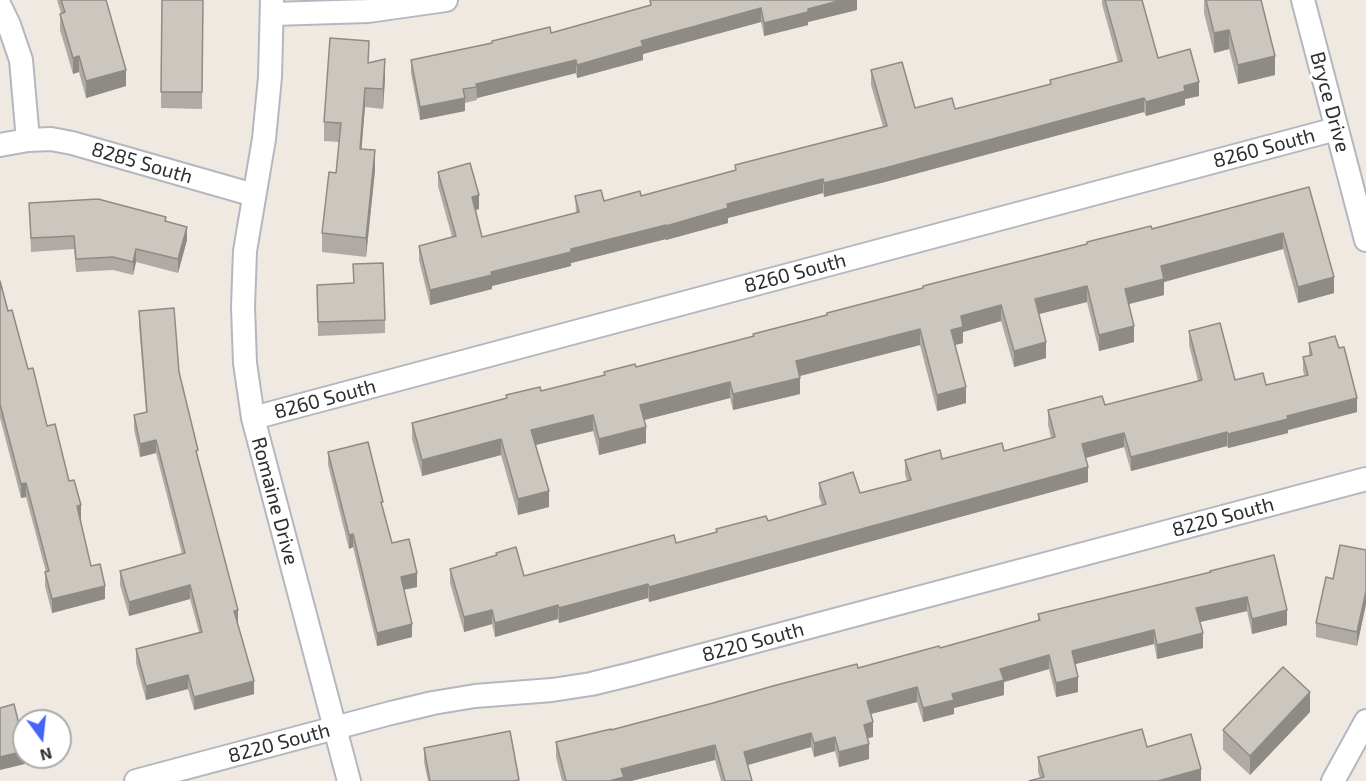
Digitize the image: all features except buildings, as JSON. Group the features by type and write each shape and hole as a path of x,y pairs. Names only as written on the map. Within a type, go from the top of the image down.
{"street":[{"path":"273,7 368,10 446,0"},
{"name":"Bryce Drive","path":"1302,0 1366,240"},
{"path":"0,6 21,60 28,140"},
{"name":"Romaine Drive","path":"273,7 264,139 245,251 243,307 245,363 253,418 349,781"},
{"name":"8260 South","path":"253,418 1336,129"},
{"name":"8285 South","path":"0,145 51,139 72,143 254,195"},
{"name":"8220 South","path":"136,781 433,703 475,696 552,690 591,684 1366,479"},
{"path":"1333,781 1366,721"}]}
